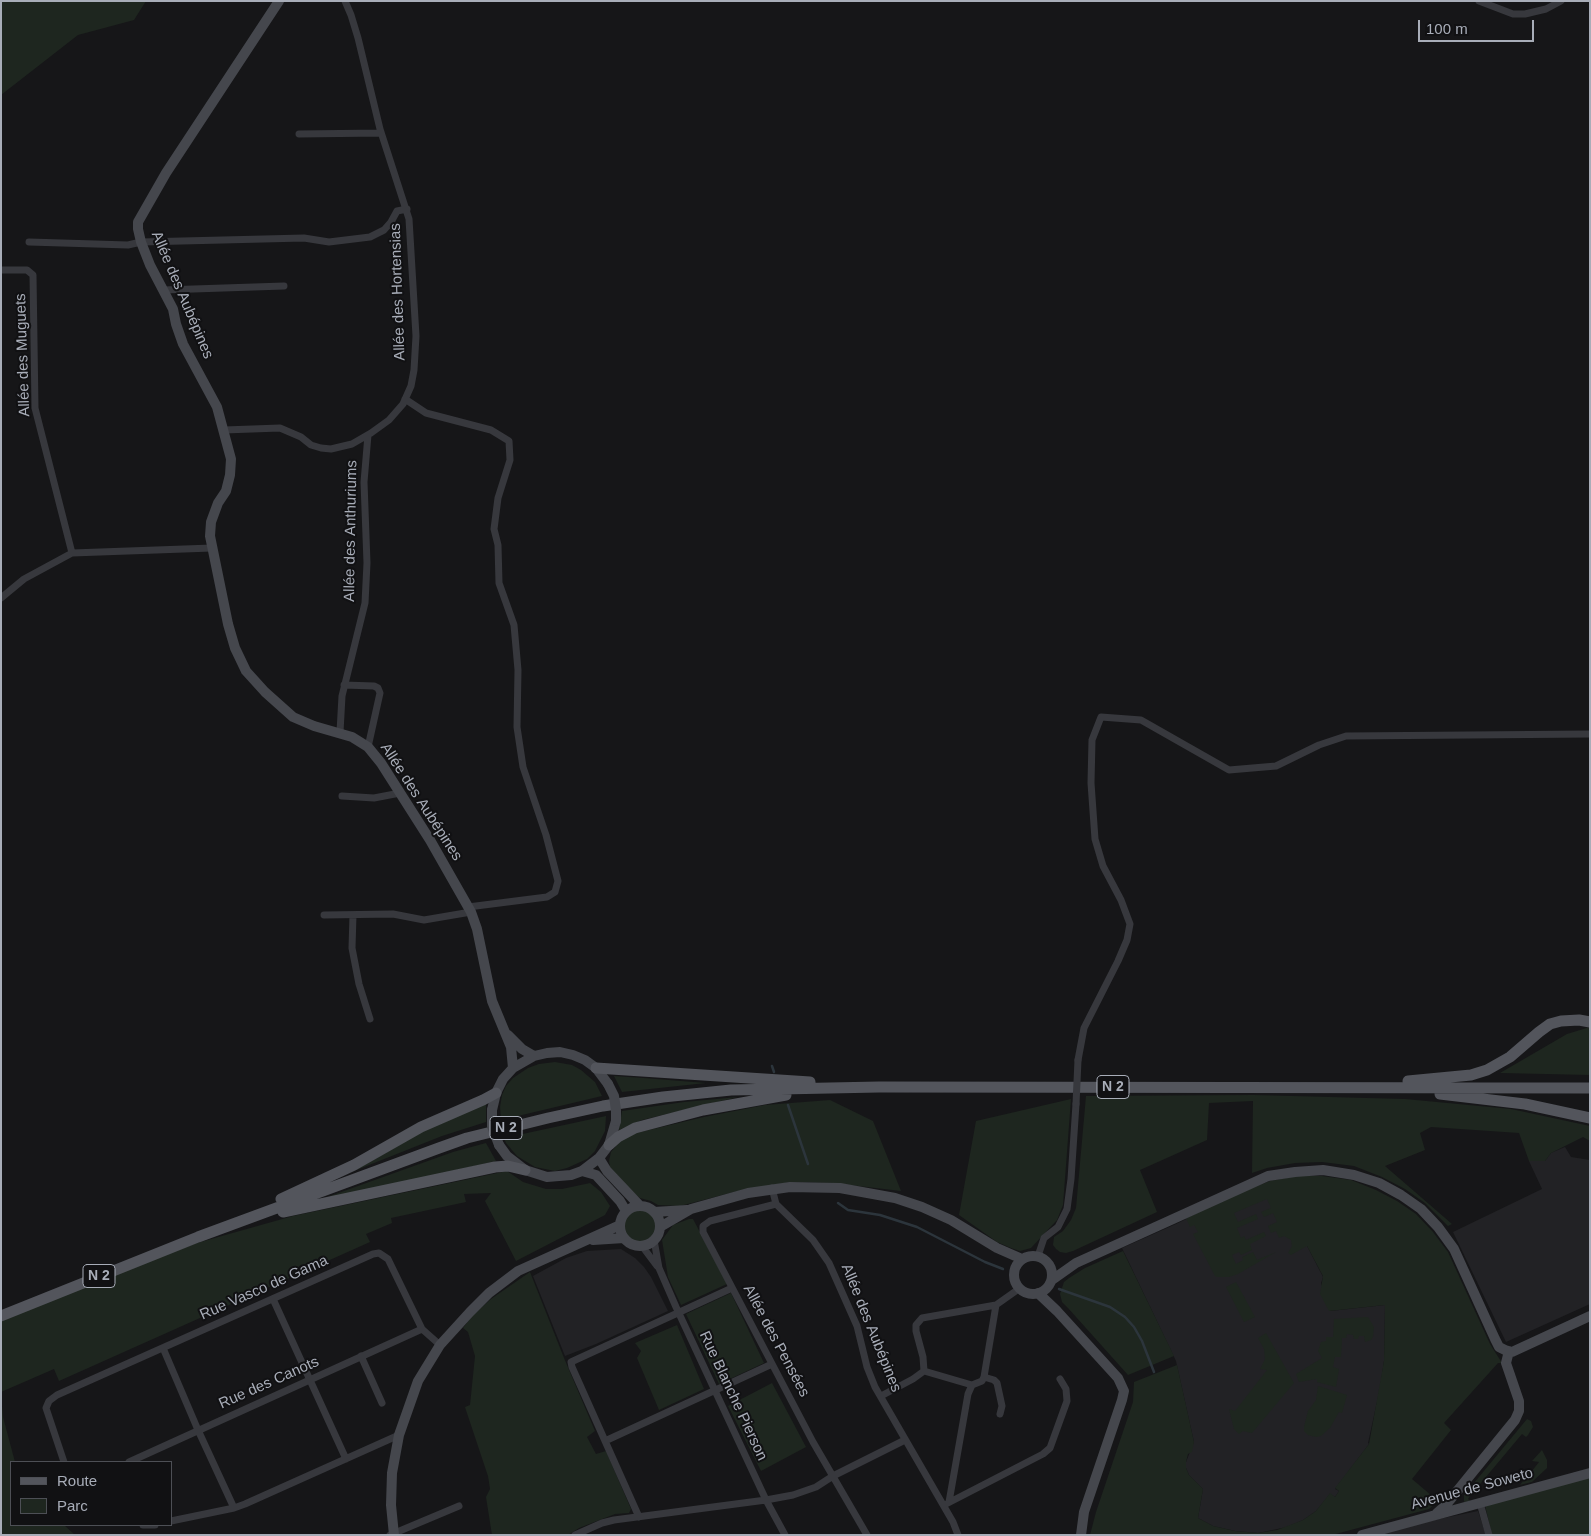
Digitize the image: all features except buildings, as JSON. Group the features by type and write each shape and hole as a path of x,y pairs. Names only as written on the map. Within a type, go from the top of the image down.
{"main road":[{"name":"N 2","path":"1346,1088 1470,1075 1488,1070 1510,1057 1550,1024 1579,1020 1590,1022"},
{"path":"596,1068 879,1087"},
{"name":"N 2","path":"1,1316 198,1237 467,1138 603,1106 663,1097 731,1090 879,1087 1590,1088"},
{"name":"N 2","path":"1346,1088 1431,1093 1515,1103 1590,1118"},
{"path":"609,1145 618,1137 636,1128 703,1110 765,1098 830,1089"},
{"path":"198,1237 354,1165 421,1127 496,1093"},
{"path":"198,1237 291,1209 495,1166 508,1166 525,1170"}],"street":[{"name":"Allée des Aubépines","path":"279,1 161,181 138,222 140,242 173,309 183,344 217,406 231,459 226,491 218,503 210,522 210,536 228,624 235,648 246,671 265,692 293,717 314,726 352,737 368,747 381,763 430,840 469,909 477,930 492,1001 510,1047 513,1068"},
{"name":"Allée des Hortensias","path":"224,430 280,428 301,437 311,445 326,448 352,444 389,420 412,386 416,336 407,209 381,133 358,38 345,1"},
{"path":"1479,1 1508,12 1525,14 1546,9 1561,1"},
{"path":"299,134 381,133"},
{"path":"29,242 128,245 140,242 304,238 329,242 370,237 384,230 397,211 407,209"},
{"name":"Allée des Muguets","path":"1,270 27,270 33,275 35,408 72,553"},
{"path":"163,290 284,286"},
{"path":"324,915 393,914 424,920 469,909 547,897 555,892 558,881 546,834 523,768 517,727 518,670 514,625 499,583 498,545 494,529 498,498 510,460 509,441 491,430 426,413 405,399"},
{"name":"Allée des Anthuriums","path":"340,732 344,685 365,603 367,563 364,482 368,435"},
{"path":"1,598 24,580 72,553 212,548"},
{"path":"344,685 374,686 380,692 368,747"},
{"path":"1038,1256 1044,1238 1058,1227 1067,1209 1071,1179 1078,1060 1084,1028 1118,961 1127,940 1130,924 1121,900 1103,866 1095,839 1091,783 1092,740 1101,717 1141,720 1229,770 1276,766 1319,745 1346,736 1590,734"},
{"path":"342,796 374,798 400,793"},
{"path":"353,915 352,948 359,984 370,1019"},
{"name":"Allée des Aubépines","path":"504,1031 522,1050 534,1056"},
{"path":"560,1052 585,1060 596,1068 614,1096 616,1110 615,1129 609,1145 599,1158 582,1170 559,1177 547,1177 525,1170 507,1156 499,1145 492,1126 492,1110 496,1093 503,1079 513,1068 534,1056 560,1052"},
{"path":"599,1158 607,1171 640,1206"},
{"path":"582,1170 596,1175 620,1201 626,1212"},
{"path":"1038,1294 1076,1263 1268,1176 1323,1170 1354,1175 1379,1183 1421,1209 1438,1227 1454,1249 1499,1347 1512,1352 1590,1316"},
{"path":"660,1227 691,1209 728,1197 772,1188 825,1187 867,1192 895,1198 922,1207 951,1220 997,1248 1022,1259"},
{"path":"772,1188 776,1204"},
{"name":"Allée des Aubépines","path":"776,1204 814,1240 829,1263 857,1326 867,1367 905,1440 946,1504 958,1535"},
{"name":"Allée des Pensées","path":"776,1204 710,1222 703,1226 703,1232 772,1364 866,1535"},
{"path":"459,1506 392,1534 392,1473 399,1435 418,1381 440,1345 488,1293 518,1271 620,1225 630,1208 640,1206 650,1209 658,1216 660,1227 654,1240 642,1246 635,1246 624,1238 620,1225"},
{"path":"654,1212 691,1209"},
{"path":"589,1240 624,1238"},
{"name":"Rue Blanche Pierson","path":"654,1240 659,1268"},
{"name":"Rue Blanche Pierson","path":"642,1246 659,1268 766,1500 785,1535"},
{"path":"997,1248 1016,1269"},
{"name":"Rue Vasco de Gama","path":"64,1461 46,1408 49,1401 57,1395 379,1253 388,1259 422,1329 440,1345"},
{"path":"1057,1311 1050,1283 1052,1272 1049,1264 1038,1256 1022,1259 1016,1269 1015,1278 1020,1288 1029,1293 1038,1294 1057,1311 1118,1378 1124,1391 1084,1512 1081,1535"},
{"path":"1049,1264 1076,1263"},
{"path":"639,1517 571,1362 732,1288"},
{"path":"924,1371 923,1356 916,1331 918,1321 922,1318 996,1306 1020,1288"},
{"path":"273,1299 346,1460"},
{"path":"924,1371 972,1385 982,1381 996,1306"},
{"name":"Rue des Canots","path":"131,1461 422,1329"},
{"path":"163,1348 234,1508"},
{"path":"1435,1515 1445,1506 1515,1420 1519,1411 1519,1401 1506,1363 1509,1351"},
{"path":"361,1356 382,1403"},
{"path":"605,1441 772,1364"},
{"path":"881,1396 913,1380 924,1371"},
{"path":"984,1377 997,1383 1002,1406 1000,1414"},
{"path":"946,1504 1043,1454 1050,1448 1067,1401 1066,1389 1060,1379"},
{"path":"946,1504 968,1394 972,1385"},
{"path":"172,1521 234,1508 399,1435"},
{"path":"575,1535 602,1523 793,1495 816,1487 833,1476 905,1440"},
{"name":"Avenue de Soweto","path":"1362,1535 1590,1473"},
{"path":"1480,1503 1489,1535"}],"shaded area":[{"path":"1565,1147 1571,1157 1590,1160 1590,1304 1506,1342 1453,1232 1542,1189 1529,1161 1545,1161 1551,1153"},
{"path":"1283,1179 1307,1246 1323,1277 1321,1283 1330,1311 1385,1305 1384,1361 1369,1444 1335,1489 1339,1491 1335,1497 1330,1494 1316,1511 1303,1520 1287,1527 1258,1533 1235,1531 1213,1526 1198,1518 1203,1489 1189,1475 1186,1468 1186,1462 1194,1442 1176,1361 1122,1248 1240,1193 1270,1181"},
{"path":"621,1249 635,1258 644,1267 668,1311 565,1356 533,1276 566,1258 587,1251"},
{"path":"1478,1511 1486,1535 1377,1535 1434,1520"}],"green space":[{"path":"1,1 146,1 134,20 78,35 1,95"},
{"path":"1590,1027 1590,1075 1500,1073 1567,1034"},
{"path":"555,1062 572,1065 581,1070 595,1082 602,1096 501,1120 500,1107 502,1095 506,1086 513,1078 528,1068 539,1064"},
{"path":"614,1076 644,1078 706,1083 622,1092"},
{"path":"1254,1095 1405,1099 1511,1109 1590,1126 1590,1141 1583,1137 1551,1153 1545,1161 1529,1161 1519,1133 1431,1127 1420,1133 1425,1150 1385,1166 1452,1224 1448,1226 1425,1203 1405,1189 1354,1166 1322,1162 1295,1163 1252,1173 1253,1101 1209,1103 1207,1140 1140,1170 1157,1212 1073,1251 1066,1253 1056,1249 1053,1245 1054,1237 1063,1231 1071,1220 1076,1208 1086,1096"},
{"path":"738,1097 642,1120 619,1130 622,1111 684,1102"},
{"path":"1071,1099 1063,1205 1057,1220 1031,1248 1020,1251 997,1242 959,1215 976,1121"},
{"path":"830,1100 873,1121 901,1191 833,1183 791,1182 734,1192 680,1206 658,1205 640,1198 632,1192 610,1167 611,1152 622,1139 632,1134 765,1105"},
{"path":"486,1101 486,1122 442,1136 354,1171 439,1122"},
{"path":"606,1116 605,1131 595,1151 587,1159 555,1171 535,1167 517,1156 504,1138"},
{"path":"486,1143 496,1161 331,1199 330,1196 453,1152"},
{"path":"507,1171 523,1182 546,1189 562,1189 590,1183 601,1192 610,1206 605,1215 516,1261 485,1201 491,1193 464,1194 466,1202 391,1218 392,1223 366,1234 370,1242 59,1381 54,1369 1,1392 1,1316 197,1243 293,1216"},
{"path":"1297,1176 1322,1176 1351,1180 1376,1190 1416,1214 1448,1252 1490,1344 1502,1363 1498,1363 1444,1423 1451,1430 1412,1479 1438,1501 1429,1509 1332,1535 1090,1535 1133,1402 1134,1382 1177,1365 1194,1442 1192,1452 1188,1454 1186,1468 1189,1475 1203,1489 1198,1518 1213,1526 1235,1531 1258,1533 1277,1530 1303,1520 1316,1511 1330,1493 1335,1497 1339,1491 1335,1488 1369,1444 1384,1361 1385,1305 1329,1311 1320,1294 1323,1276 1307,1246 1291,1255 1288,1253 1292,1246 1291,1240 1284,1236 1279,1238 1276,1231 1271,1233 1268,1226 1277,1222 1273,1213 1264,1217 1261,1212 1271,1208 1267,1199 1234,1213 1238,1222 1256,1214 1258,1219 1237,1228 1241,1238 1244,1236 1246,1240 1264,1232 1266,1236 1250,1244 1252,1250 1241,1255 1239,1252 1232,1255 1236,1264 1243,1260 1242,1257 1253,1252 1257,1260 1276,1252 1238,1274 1229,1277 1215,1276 1193,1234 1198,1232 1194,1225 1190,1227 1186,1218 1270,1181"},
{"path":"640,1210 646,1211 651,1215 655,1220 655,1232 651,1237 646,1241 640,1242 634,1241 629,1237 625,1232 624,1226 625,1220 629,1215 634,1211"},
{"path":"693,1219 727,1284 681,1305 668,1277 662,1240 673,1225"},
{"path":"1123,1251 1174,1356 1128,1375 1062,1302 1060,1294 1064,1282 1069,1278 1085,1268"},
{"path":"530,1272 595,1431 587,1437 596,1454 606,1451 631,1509 629,1513 615,1514 579,1528 568,1535 492,1535 486,1497 490,1489 488,1476 465,1407 470,1405 475,1356 468,1332 463,1328 473,1315 491,1299"},
{"path":"1236,1282 1255,1317 1244,1322 1226,1287"},
{"path":"731,1293 764,1363 719,1384 686,1314"},
{"path":"1368,1317 1374,1327 1371,1340 1365,1342 1364,1336 1354,1339 1353,1335 1347,1334 1346,1338 1342,1338 1341,1357 1335,1357 1333,1367 1339,1369 1336,1387 1317,1382 1317,1379 1299,1382 1296,1374 1322,1358 1318,1351 1321,1342 1326,1341 1326,1337 1333,1337 1334,1319"},
{"path":"677,1325 704,1389 659,1410 637,1358 641,1351 635,1343"},
{"path":"1266,1333 1294,1383 1252,1433 1243,1431 1239,1434 1234,1429 1229,1409 1235,1411 1267,1370 1260,1369 1265,1359 1264,1349 1258,1338"},
{"path":"772,1383 806,1447 761,1471 728,1406"},
{"path":"1318,1386 1347,1395 1342,1413 1339,1412 1330,1428 1321,1436 1316,1437 1308,1435 1304,1431 1304,1427 1308,1411 1316,1400"},
{"path":"1,1395 3,1417 15,1461 10,1461 10,1526 65,1526 75,1535 1,1535"},
{"path":"1527,1419 1531,1421 1533,1427 1528,1435 1526,1437 1522,1434 1470,1496 1468,1499 1470,1501 1464,1502 1464,1495"},
{"path":"1542,1450 1547,1460 1547,1468 1532,1482 1520,1485 1526,1477 1519,1477 1523,1472 1532,1471 1539,1462 1532,1461"},
{"path":"1590,1475 1590,1535 1492,1535 1485,1505"}],"waterway":[{"path":"772,1066 774,1072"},
{"path":"788,1105 808,1164"},
{"path":"838,1203 848,1210 880,1215 917,1227 985,1262 1003,1269"},
{"path":"1059,1289 1110,1307 1125,1317 1134,1327 1142,1341 1154,1372"}]}
